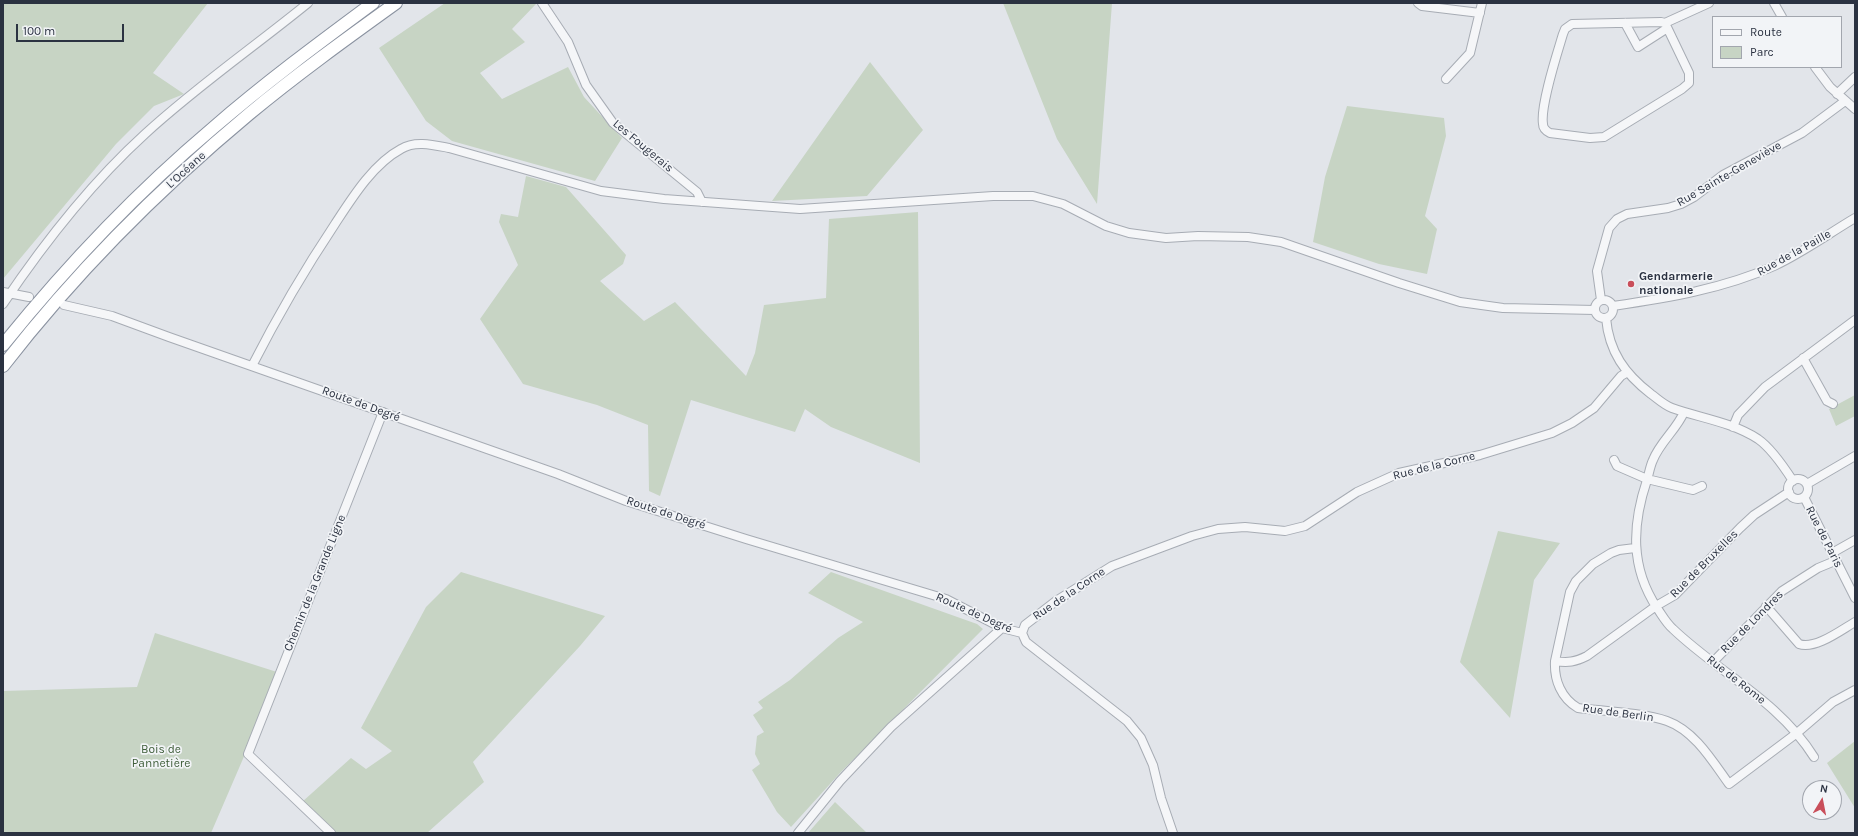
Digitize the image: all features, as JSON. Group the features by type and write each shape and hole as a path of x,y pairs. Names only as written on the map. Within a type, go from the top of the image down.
{"highway":[{"name":"L’Océane","path":"3,345 81,255 133,201 181,156 277,75 373,3"},
{"name":"L’Océane","path":"3,366 48,311 89,266 187,167 275,94 396,3"}],"street":[{"path":"3,304 7,292 76,205 145,134 197,90 308,3"},
{"name":"Les Fougerais","path":"542,3 568,42 586,85 613,123 696,192 702,202"},
{"path":"1418,3 1422,6 1480,13"},
{"path":"1446,79 1470,53 1482,3"},
{"path":"1625,23 1638,46 1666,26 1710,3"},
{"path":"1774,3 1781,16"},
{"path":"1661,22 1666,26 1689,73 1689,82 1682,90 1604,136 1590,138 1546,131 1543,124 1544,106 1565,29 1572,24 1661,22"},
{"path":"1816,68 1837,94 1855,109"},
{"path":"1837,94 1855,77"},
{"name":"Rue Sainte-Geneviève","path":"1602,300 1597,272 1609,228 1617,219 1627,214 1668,208 1681,204 1694,197 1723,175 1802,133 1845,101"},
{"path":"252,366 310,261 362,183 401,148 417,144 431,144 602,191 640,197 800,209 993,196 1033,196 1063,204 1106,226 1129,233 1166,238 1198,236 1248,237 1281,242 1405,286 1460,302 1493,308 1595,310"},
{"path":"1853,219 1855,229"},
{"name":"Rue de la Paille","path":"1613,306 1709,289 1748,277 1776,265 1853,219"},
{"path":"7,292 29,297"},
{"path":"1602,300 1608,301 1613,306 1612,314 1606,318 1599,316 1595,310 1596,304 1602,300"},
{"name":"Route de Degré","path":"64,305 112,316 558,474 626,501 946,599 1002,628 1022,633 1026,642 1127,721 1141,738 1153,765 1161,798 1172,832"},
{"path":"1606,318 1607,329 1614,351 1626,373 1638,385 1662,402 1684,412 1713,419 1757,438 1770,448 1793,481"},
{"path":"1733,427 1738,415 1765,387 1855,320"},
{"path":"1804,358 1823,395 1827,401 1833,404"},
{"name":"Rue de la Corne","path":"1022,633 1025,625 1031,620 1105,568 1185,538 1218,530 1245,527 1285,531 1305,526 1357,492 1399,473 1480,455 1552,433 1572,423 1594,408 1621,376 1626,373"},
{"name":"Chemin de la Grande Ligne","path":"332,833 248,754 383,412"},
{"name":"Rue de Rome","path":"1684,412 1658,448 1652,460 1637,515 1635,548 1641,576 1650,598 1672,629 1760,697 1797,733 1814,757"},
{"path":"1807,484 1855,456"},
{"path":"1614,460 1617,466 1647,479 1693,490 1702,486"},
{"path":"1801,480 1807,484 1808,492 1804,497 1796,499 1789,492 1789,486 1793,481 1801,480"},
{"name":"Rue de Bruxelles","path":"1555,661 1571,662 1587,656 1656,606 1675,595 1754,515 1789,492"},
{"name":"Rue de Paris","path":"1804,497 1855,598"},
{"name":"Rue de Londres","path":"1713,662 1782,590 1818,568 1855,540"},
{"name":"Rue de Berlin","path":"1635,548 1618,550 1593,564 1576,582 1570,592 1555,661 1557,681 1564,696 1578,708 1656,718 1668,721 1689,734 1711,758 1729,784 1797,733"},
{"path":"1766,606 1799,644 1805,646 1815,644 1855,622"},
{"path":"798,833 840,781 891,727 1002,628"},
{"path":"1797,733 1832,702 1855,690"}],"green space":[{"path":"3,3 208,3 153,73 184,94 154,106 116,144 3,279"},
{"path":"445,3 536,4 512,29 525,42 480,73 502,99 568,67 584,97 622,138 595,181 452,141 426,121 379,48"},
{"path":"1003,3 1112,3 1097,204 1057,139"},
{"path":"870,62 923,130 867,196 772,201"},
{"path":"1347,106 1444,118 1446,136 1425,216 1437,229 1427,274 1379,264 1313,242 1325,177"},
{"path":"526,176 566,187 626,255 623,264 600,281 644,321 675,302 746,376 755,353 764,305 826,298 829,219 918,212 920,463 831,427 805,409 795,432 691,400 660,496 649,491 648,425 597,405 523,384 480,319 518,265 499,222 501,214 518,217"},
{"path":"1855,395 1855,416 1836,426 1829,409"},
{"path":"1498,531 1560,543 1534,580 1510,718 1460,662"},
{"path":"461,572 605,616 580,646 473,762 484,782 427,833 334,833 302,802 351,758 366,769 392,751 361,728 426,607"},
{"path":"831,572 977,624 983,629 840,773 791,827 777,812 752,770 760,764 755,754 757,736 764,732 753,715 763,708 758,702 790,680 838,638 863,622 808,593"},
{"name":"Bois de Pannetière","path":"155,633 280,673 211,833 3,833 3,691 137,687"},
{"path":"1855,741 1855,808 1842,787 1842,780 1838,780 1827,763"},
{"path":"835,802 867,833 808,833"}],"place":[{"name":"Gendarmerie nationale","path":"1631,284"}]}
